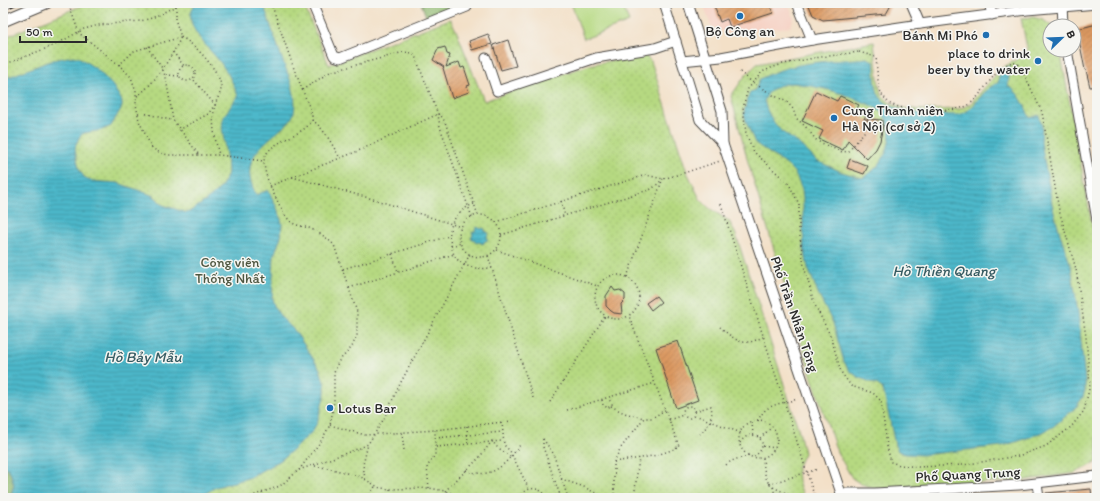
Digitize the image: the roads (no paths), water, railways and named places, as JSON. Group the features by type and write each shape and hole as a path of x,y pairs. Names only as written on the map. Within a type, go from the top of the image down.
{"main road":[{"path":"3,21 46,3"}],"street":[{"path":"312,3 334,56 340,58 466,5"},
{"name":"Phố Trần Nhân Tông","path":"664,3 700,120 723,144"},
{"name":"Phố Trần Nhân Tông","path":"688,3 722,111 723,144 842,496"},
{"path":"797,3 812,40"},
{"path":"912,3 920,24"},
{"path":"990,3 992,15"},
{"path":"682,61 722,57 812,40 920,24 1062,5 1097,4"},
{"path":"1062,5 1063,18"},
{"path":"486,58 497,91 596,58 655,48 676,41"},
{"path":"1068,58 1095,198 1097,220"},
{"path":"1087,478 1097,470"},
{"name":"Phố Quang Trung","path":"842,496 1037,484 1097,476"},
{"path":"1037,484 1039,498"}],"water":[{"name":"Hồ Bảy Mẫu","path":"196,3 263,3 291,83 295,105 292,117 287,124 258,150 251,165 250,174 251,184 256,195 268,190 277,208 282,223 281,237 274,255 272,299 275,308 281,317 295,331 320,369 325,385 325,394 317,423 312,432 281,460 248,478 216,487 198,498 10,498 14,485 10,471 3,465 3,79 53,60 73,56 80,58 98,70 113,86 122,101 122,107 111,126 102,130 84,133 80,136 75,150 79,169 84,177 92,181 118,183 154,196 163,205 187,213 219,190 227,177 228,170 222,127 223,117 238,96 226,71 199,37 194,28 191,20 191,11"},
{"name":"Hồ Thiền Quang","path":"867,58 874,61 875,79 880,97 886,103 895,108 916,113 957,115 963,113 973,106 987,90 998,83 1003,70 1010,67 1008,86 1019,96 1030,118 1039,115 1042,126 1041,142 1052,204 1071,266 1078,312 1085,381 1083,397 1076,407 1054,426 1043,432 1002,446 922,455 905,454 898,451 895,445 882,388 858,377 850,371 844,362 833,323 820,298 808,268 804,248 802,190 798,180 794,172 788,166 755,143 746,122 744,113 747,99 750,93 755,90 760,79 773,73 799,65 825,61","holes":["793,83 826,89 842,94 879,110 886,119 890,134 887,151 882,161 871,172 862,178 842,172 817,161 798,143 781,131 772,120 764,101 766,96 775,88"]},
{"path":"477,227 481,229 484,228 485,231 489,233 487,236 488,240 483,244 479,242 476,243 475,240 471,238 473,235 472,232 475,231"}],"railway":[{"path":"3,9 17,3"}],"place":[{"name":"Bộ Công an","path":"740,16"},
{"name":"Bánh Mi Phó","path":"986,35"},
{"name":"place to drink beer by the water","path":"1038,61"},
{"name":"Cung Thanh niên Hà Nội (cơ sở 2)","path":"834,118"},
{"name":"Lotus Bar","path":"330,408"}],"park label":[{"name":"Công viên Thống Nhất","path":"230,270"}]}
